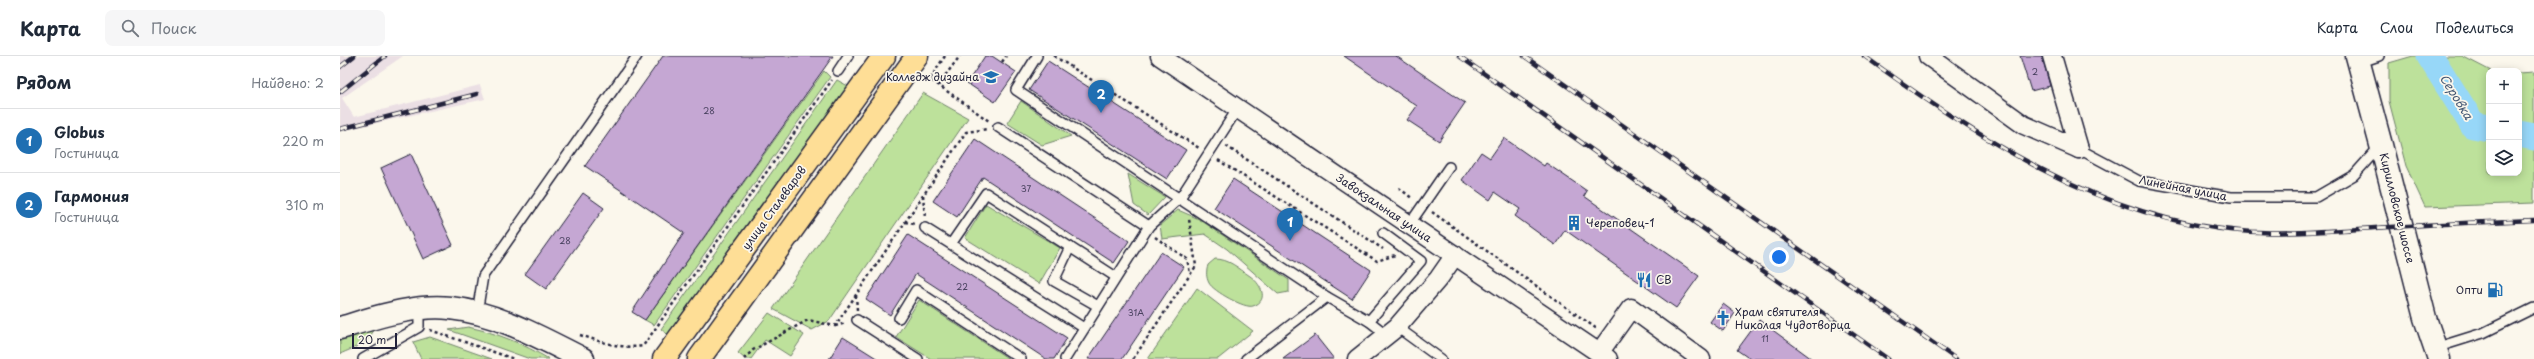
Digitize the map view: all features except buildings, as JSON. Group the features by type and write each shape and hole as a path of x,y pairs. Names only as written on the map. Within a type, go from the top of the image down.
{"main road":[{"name":"улица Сталеваров","path":"664,359 884,56"},
{"path":"699,359 917,56"},
{"name":"Кирилловское шоссе","path":"2357,60 2381,145 2425,318 2437,353"},
{"path":"340,328 373,318 419,318 449,308 477,313 509,323 583,359"}],"street":[{"name":"Завокзальная улица","path":"1160,56 1603,356"},
{"name":"Линейная улица","path":"1928,56 2024,125 2079,149"},
{"path":"2052,56 2079,149"},
{"path":"1357,359 1392,331 1439,278 1455,255"},
{"path":"1603,356 1609,338 1631,308 1701,359"}],"lane":[{"path":"477,313 483,276 637,56"},
{"path":"838,71 848,56"},
{"path":"1037,56 1016,90 1327,297 1441,359"},
{"path":"2357,60 2379,56"},
{"path":"1065,359 1148,228 1183,201 1208,154 1218,141 1238,108"},
{"path":"998,127 1148,228"},
{"name":"Линейная улица","path":"2079,149 2139,181 2231,197 2316,197 2354,175 2381,145"},
{"path":"1409,225 1449,167"},
{"path":"951,244 986,194 1116,277"},
{"path":"925,228 1084,328"},
{"path":"1369,321 1421,261 1383,233"},
{"path":"1070,247 1054,281 1098,306"},
{"path":"899,318 916,290 1021,359"},
{"path":"1246,359 1327,297"},
{"path":"2437,353 2483,333 2534,308"},
{"path":"363,359 419,318"},
{"path":"857,320 918,359"}],"path":[{"path":"945,56 930,79 998,127"},
{"path":"938,85 960,56"},
{"path":"1002,62 1006,56"},
{"path":"1054,56 1377,261 1401,253 1394,251"},
{"path":"564,350 573,333 612,346 643,346 838,71"},
{"path":"744,359 753,350 808,320 835,326 966,132 998,127"},
{"path":"1218,141 1379,248 1386,250"},
{"path":"1399,188 1609,338"},
{"path":"1133,359 1196,266 1183,201"},
{"path":"1148,228 1187,259 1190,274"},
{"path":"419,318 514,359"}],"shaded area":[{"path":"340,56 403,56 342,98 354,117 480,85 485,99 340,131"}],"green space":[{"path":"2413,56 2462,56 2486,68 2486,176 2522,176 2522,73 2534,72 2534,203 2425,207 2406,166 2389,101 2389,63"},
{"path":"824,71 830,77 654,325 645,320"},
{"path":"837,80 848,86 672,338 661,329"},
{"path":"923,93 968,118 829,321 812,330 773,309"},
{"path":"1021,101 1071,136 1042,145 1007,123"},
{"path":"1128,174 1165,197 1148,215 1134,205"},
{"path":"986,204 1060,248 1039,284 965,238"},
{"path":"1178,210 1199,219 1289,280 1289,292 1278,294 1227,249 1205,234 1162,239 1160,225"},
{"path":"1215,259 1229,262 1257,282 1262,291 1261,300 1253,306 1243,305 1216,290 1207,279 1208,265"},
{"path":"1197,288 1253,331 1218,359 1148,359"},
{"path":"919,300 1009,359 931,359 896,337"},
{"path":"769,313 804,335 790,356 765,340 751,359 745,359 738,353"},
{"path":"374,325 371,336 367,340 362,344 340,354 340,337"},
{"path":"468,327 490,332 549,359 530,359 449,330"},
{"path":"430,337 492,359 421,359 413,342"}],"waterway":[{"name":"Серовка","path":"2430,56 2473,125 2486,127"},
{"name":"Серовка","path":"2522,135 2534,137"}],"railway":[{"path":"340,67 354,56"},
{"path":"340,92 385,56"},
{"path":"1459,56 1888,359"},
{"path":"1524,56 1956,359"},
{"path":"1864,56 1950,115 2041,169 2089,191 2138,210 2188,223 2240,231 2315,232 2534,220"},
{"path":"340,129 477,94"}],"place":[{"name":"Колледж дизайна","path":"991,77"},
{"name":"Гармония","path":"1101,113"},
{"name":"Череповец-1","path":"1574,223"},
{"name":"Globus","path":"1290,241"},
{"name":"СВ","path":"1644,280"},
{"name":"Опти","path":"2495,290"},
{"name":"Храм святителя Николая Чудотворца","path":"1723,318"}]}
